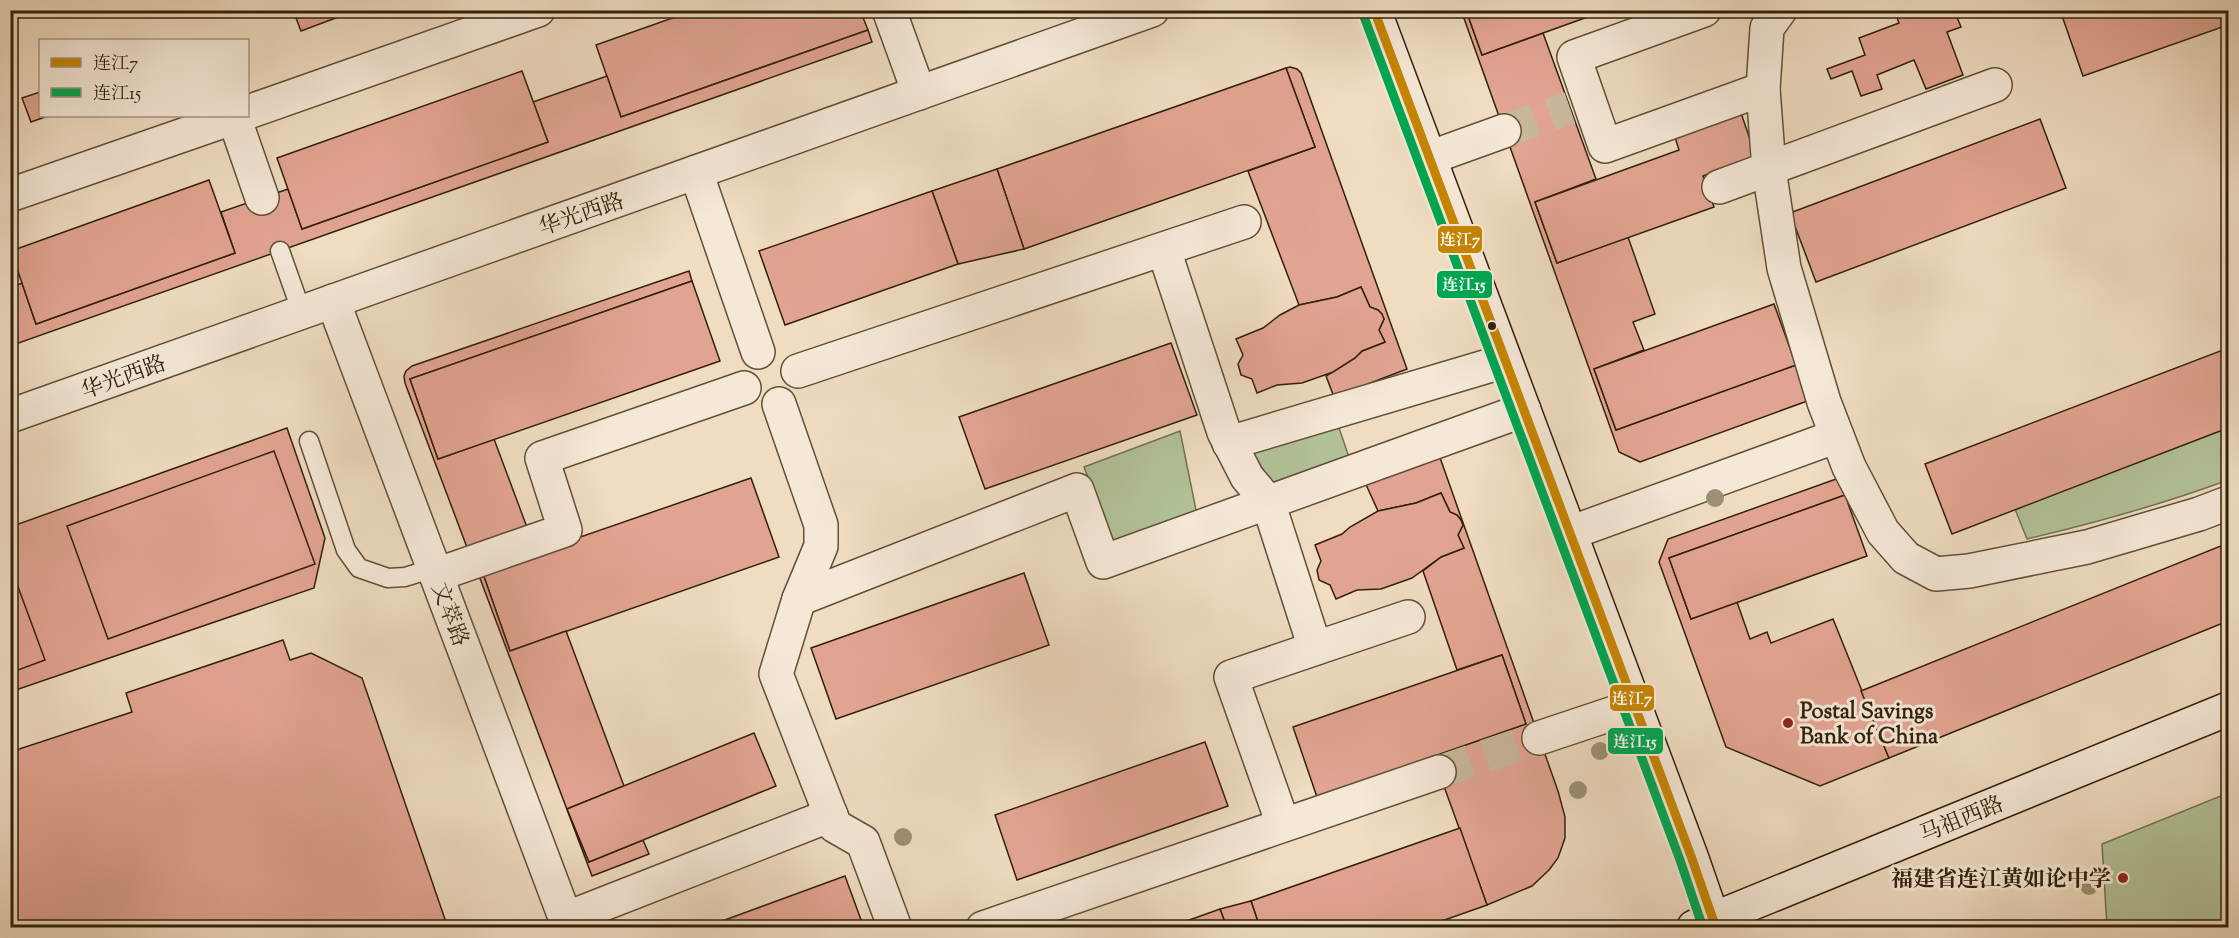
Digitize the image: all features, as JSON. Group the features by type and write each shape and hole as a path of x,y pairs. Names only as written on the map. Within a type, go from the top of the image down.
{"street":[{"path":"249,112 537,10"},
{"path":"889,10 919,93"},
{"name":"华光西路","path":"10,416 1152,10"},
{"path":"1374,10 1635,706 1707,925"},
{"path":"1704,10 1574,57 1580,104 1605,146 1763,88"},
{"path":"1780,10 1767,28 1763,88 1769,169 1784,268 1824,402 1849,467 1883,532 1906,558 1936,574 1969,571 2087,547 2229,503"},
{"path":"1719,187 1995,85"},
{"path":"10,195 234,117"},
{"path":"241,117 262,198"},
{"path":"1429,158 1504,131"},
{"path":"696,172 758,352"},
{"path":"798,371 1244,222"},
{"path":"1164,250 1229,443 1247,477 1268,502 1315,648"},
{"name":"文萃路","path":"333,301 567,923"},
{"path":"770,349 783,352 793,360 798,371 798,385 791,398 779,404 765,405 753,399 744,388 742,378 744,368 750,358 758,352 770,349"},
{"path":"1229,443 1505,361"},
{"path":"435,572 565,530 542,458 744,388"},
{"path":"779,404 821,525 821,546 799,599 776,674 835,826 863,842 895,927"},
{"path":"799,599 1077,490 1103,562 1524,410"},
{"path":"1570,533 1837,436"},
{"path":"1283,825 1231,677 1408,617"},
{"path":"1539,738 1635,706"},
{"name":"马祖西路","path":"1707,925 2229,709"},
{"path":"1000,925 1438,772"},
{"path":"567,923 831,815"}],"lane":[{"path":"280,251 302,312"},
{"path":"309,441 346,550 359,568 388,578 435,572"}],"green space":[{"path":"1338,425 1350,460 1272,484 1252,452"},
{"path":"2225,429 2228,438 2228,480 2129,512 2027,539 2015,509"},
{"path":"1180,431 1197,515 1113,543 1084,467"},
{"path":"2228,793 2228,927 2107,927 2102,844"}],"building":[{"path":"293,10 338,10 341,16 301,31"},
{"path":"695,10 860,10 868,30 621,117 596,45"},
{"path":"1461,10 1466,10 1482,55 1543,33 1596,179 1535,202 1557,263 1628,237 1655,314 1633,322 1644,350 1594,369 1616,430 1796,365 1810,400 1640,462 1619,452"},
{"path":"1466,10 1607,10 1482,55"},
{"path":"1894,10 1954,10 1961,27 1947,32 1963,75 1926,89 1914,60 1877,75 1882,89 1861,96 1852,71 1831,79 1827,69 1865,55 1859,38 1899,23"},
{"path":"2060,10 2228,10 2228,25 2083,76"},
{"path":"868,30 872,42 10,346 10,288 22,283 36,324 235,253 221,212 288,189 302,229 548,142 533,102 607,76 621,117"},
{"path":"1290,67 1301,73 1407,369 1334,397 1326,376 1362,351 1385,342 1379,330 1384,319 1378,310 1370,307 1361,287 1337,297 1299,305 1248,171 1315,147 1286,68"},
{"path":"1286,68 1315,147 1024,249 997,169"},
{"path":"522,71 548,142 302,229 277,158"},
{"path":"39,92 39,117 45,117 31,122 22,98"},
{"path":"1740,110 1756,157 1703,176 1714,207 1557,263 1535,202 1679,150 1674,134"},
{"path":"2040,119 2066,188 1816,282 1790,213"},
{"path":"997,169 1024,249 958,264 932,191"},
{"path":"209,180 235,253 36,324 11,251"},
{"path":"932,191 958,264 785,325 759,251"},
{"path":"689,271 692,281 410,379 438,459 494,439 528,530 468,550 405,383 406,371 412,366"},
{"path":"692,281 720,361 438,459 410,379"},
{"path":"1361,287 1370,307 1382,314 1384,319 1379,330 1385,342 1362,351 1333,372 1302,383 1277,385 1257,393 1252,379 1241,375 1238,364 1243,355 1236,339 1263,328 1280,315 1299,305 1337,297"},
{"path":"1774,304 1796,365 1616,430 1594,369"},
{"path":"1171,343 1197,415 985,489 959,417"},
{"path":"2228,348 2228,428 1952,534 1925,464"},
{"path":"287,428 325,538 314,588 10,692 10,527"},
{"path":"274,451 315,564 108,639 67,526"},
{"path":"1438,452 1558,791 1565,817 1565,838 1558,858 1549,870 1532,886 1487,905 1433,756 1526,724 1502,655 1457,670 1423,571 1441,557 1464,548 1458,535 1463,525 1461,520 1450,512 1441,493 1416,503 1378,511 1363,478"},
{"path":"751,478 779,557 510,651 482,571"},
{"path":"1839,478 1845,495 1669,558 1691,619 1737,602 1750,639 1767,632 1771,643 1833,619 1889,758 1820,786 1726,747 1659,562 1668,539"},
{"path":"1441,493 1450,512 1461,520 1463,525 1458,535 1464,548 1441,557 1412,578 1381,589 1357,590 1336,599 1330,585 1319,580 1317,570 1321,561 1315,545 1342,534 1378,511 1416,503"},
{"path":"1845,495 1867,556 1691,619 1669,558"},
{"path":"2228,543 2228,621 1889,758 1861,691"},
{"path":"10,565 45,660 10,673"},
{"path":"482,571 510,651 566,631 624,786 567,809 589,862 643,840 649,854 592,876 478,573"},
{"path":"1024,573 1049,645 836,719 811,648"},
{"path":"283,640 290,660 311,653 362,678 448,928 10,928 10,752 132,712 126,693"},
{"path":"1502,655 1526,724 1317,797 1293,727"},
{"path":"754,733 776,786 589,862 567,809"},
{"path":"1205,742 1228,806 1017,880 995,815"},
{"path":"1460,828 1487,905 1422,928 1260,928 1251,901"},
{"path":"845,876 864,928 703,928"},
{"path":"1251,901 1260,928 1227,928 1220,909"},
{"path":"1220,909 1227,928 1167,928"}],"tunnel":[{"path":"1504,131 1570,108"},
{"path":"1439,772 1539,738"}],"transit line":[{"name":"连江7","path":"1374,10 1716,928"},
{"name":"连江15","path":"1363,14 1680,860 1703,928"}],"place":[{"name":"Postal Savings Bank of China","path":"1788,723"},
{"name":"福建省连江黄如论中学","path":"2123,878"}]}
